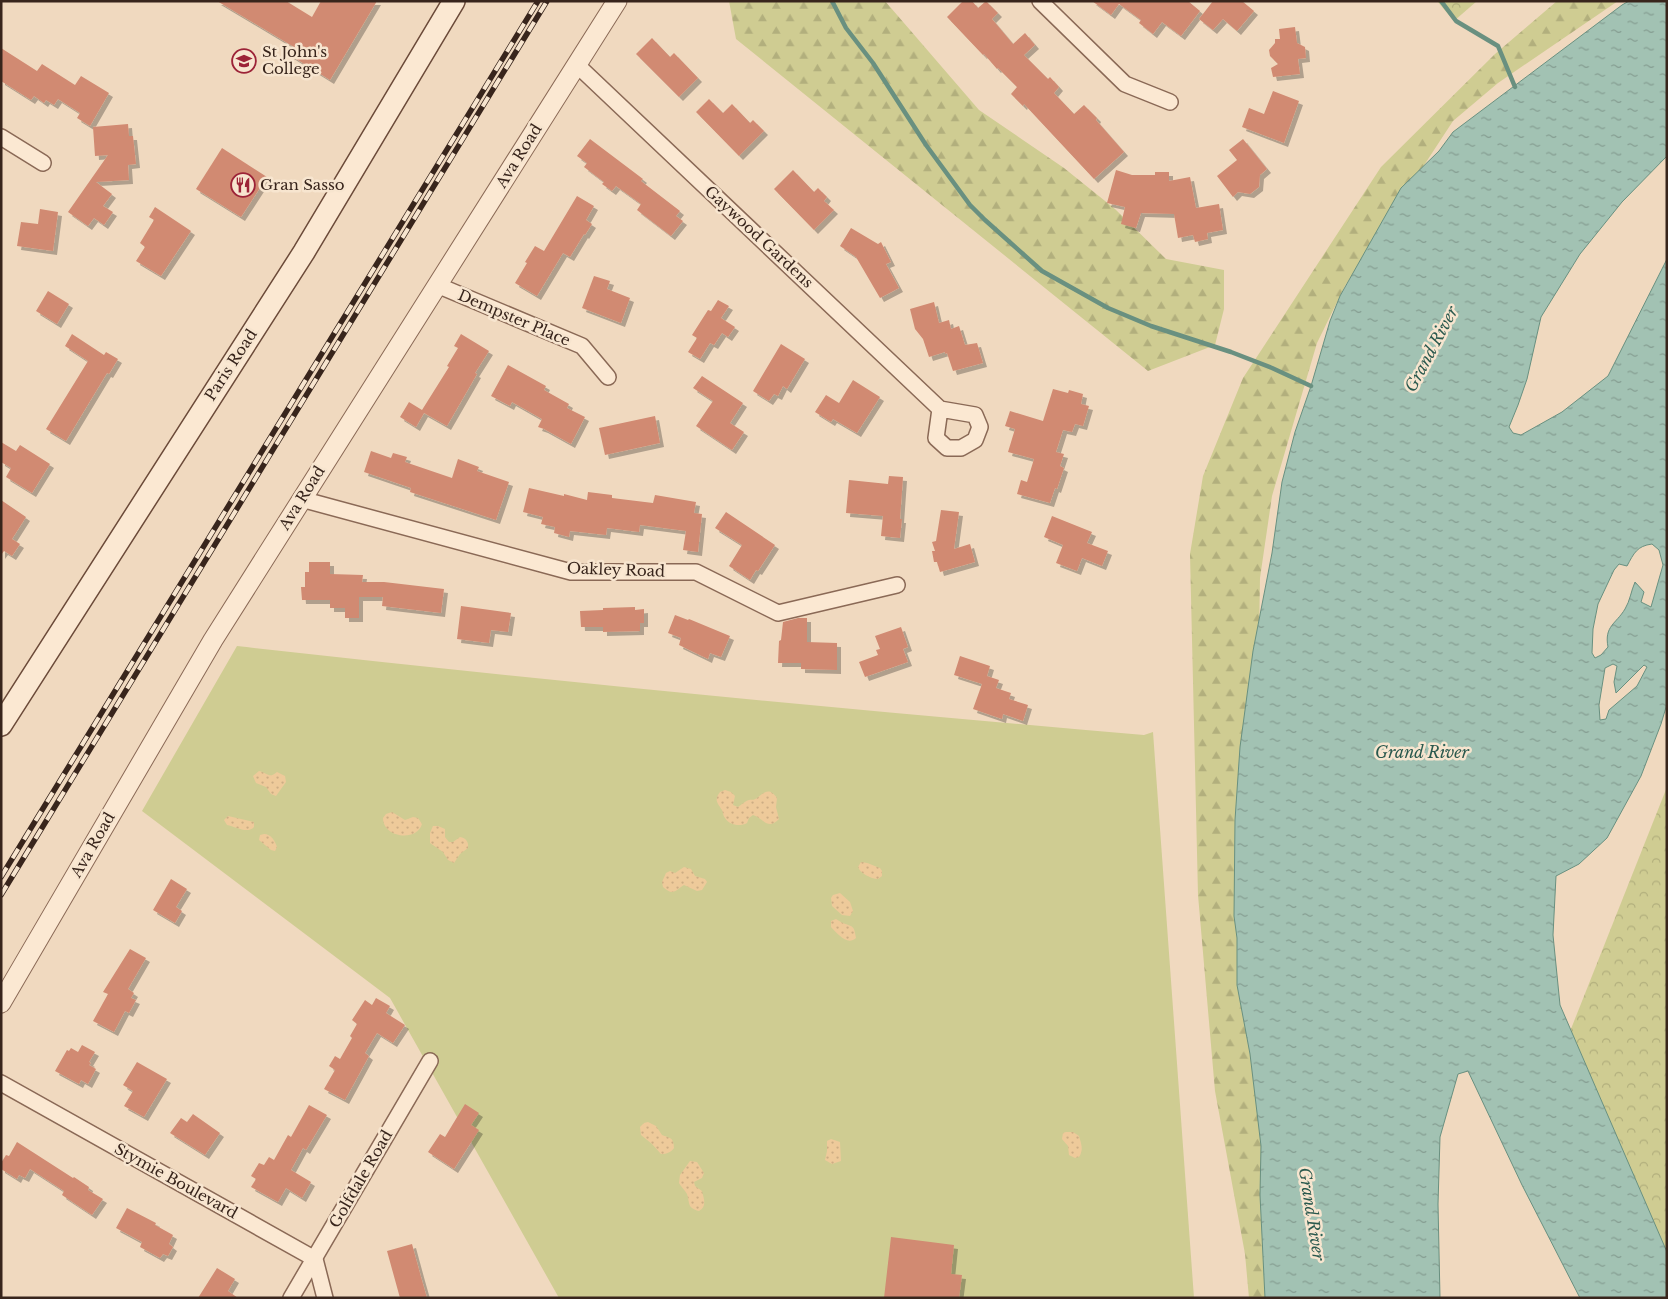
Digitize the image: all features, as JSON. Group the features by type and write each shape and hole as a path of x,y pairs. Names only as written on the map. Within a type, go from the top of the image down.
{"main road":[{"name":"Paris Road","path":"1,725 304,252 454,1"}],"street":[{"name":"Ava Road","path":"1,1003 213,640 301,498 617,1"},
{"path":"1040,1 1125,84 1170,102"},
{"name":"Gaywood Gardens","path":"577,65 940,409"},
{"path":"1,137 43,163"},
{"name":"Dempster Place","path":"437,285 582,346 608,377"},
{"name":"Oakley Road","path":"301,498 571,572 696,572 778,613 897,585"},
{"name":"Golfdale Road","path":"291,1298 430,1061"},
{"name":"Stymie Boulevard","path":"1,1083 315,1259"},
{"path":"315,1259 325,1298"}],"green space":[{"path":"729,1 885,1 979,110 1064,168 1115,209 1166,259 1224,270 1224,309 1215,345 1148,371 736,39"},
{"path":"1437,1 1477,1 1454,21"},
{"path":"1557,1 1618,1 1498,83 1453,121 1345,286 1317,343 1272,496 1260,578 1256,817 1275,1298 1249,1298 1245,1254 1215,1091 1198,895 1190,554 1203,476 1243,378 1381,167 1495,54"},
{"path":"237,646 464,671 803,704 1144,735 1153,732 1194,1298 559,1298 390,998 142,811"},
{"path":"1667,787 1667,1298 1565,1044"}],"sand":[{"path":"259,771 270,775 277,772 285,776 286,782 276,796 271,794 266,787 256,783 253,776"},
{"path":"725,790 735,796 733,805 738,807 765,792 772,793 777,798 776,807 779,819 769,824 753,815 747,823 741,825 729,822 724,817 717,801 720,792"},
{"path":"392,812 405,820 413,817 418,818 422,824 419,830 407,835 401,835 388,830 384,825 383,818 386,814"},
{"path":"228,816 254,822 254,827 245,830 227,825 224,820"},
{"path":"433,826 445,829 445,837 449,842 453,842 460,837 467,841 468,848 460,854 454,863 448,860 443,852 430,843 430,833"},
{"path":"260,835 269,835 274,840 277,847 275,851 259,840"},
{"path":"861,862 880,868 882,876 875,879 863,873 858,867"},
{"path":"684,867 691,869 695,876 705,879 707,882 702,890 697,891 684,885 676,891 666,890 662,882 666,873 670,871 675,873"},
{"path":"840,893 850,902 853,911 850,916 842,915 832,906 831,898 833,895"},
{"path":"836,919 853,927 856,938 849,941 840,936 831,927 831,921"},
{"path":"648,1122 656,1126 662,1135 672,1140 674,1148 672,1151 661,1154 641,1135 640,1127"},
{"path":"1073,1132 1079,1136 1082,1149 1079,1157 1075,1158 1069,1155 1068,1146 1062,1139 1063,1133"},
{"path":"831,1139 840,1142 841,1161 832,1164 825,1160 827,1141"},
{"path":"690,1161 697,1162 704,1173 702,1178 694,1182 695,1186 702,1191 704,1200 704,1205 699,1211 691,1207 687,1194 679,1183 680,1175"}],"water":[{"name":"Grand River","path":"1629,1 1667,1 1667,156 1622,202 1580,254 1541,317 1527,379 1509,427 1513,433 1521,435 1562,412 1608,376 1667,259 1667,704 1641,776 1607,838 1579,864 1556,876 1553,935 1560,1005 1667,1252 1667,1298 1580,1298 1522,1185 1468,1071 1458,1074 1440,1137 1438,1204 1440,1298 1265,1298 1260,1195 1261,1146 1250,1054 1237,985 1237,938 1234,916 1235,820 1240,747 1253,651 1272,553 1282,482 1295,432 1330,321 1340,296 1401,188 1439,151 1453,132","holes":["1652,544 1659,550 1663,565 1651,607 1641,602 1644,592 1635,582 1627,606 1609,630 1608,647 1601,655 1595,658 1592,653 1593,629 1598,604 1614,570 1619,564 1627,566 1636,551 1643,546","1613,664 1617,666 1614,682 1616,693 1644,665 1647,667 1637,686 1609,710 1606,719 1600,720 1599,705 1605,668"]}],"building":[{"path":"217,1 286,1 312,17 321,1 377,1 330,80 290,55 294,47"},
{"path":"963,1 972,1 978,8 986,1 998,13 992,19 1013,44 1025,33 1035,45 1024,55 1048,79 1050,77 1059,87 1054,93 1074,114 1084,105 1124,152 1094,179 1024,104 1023,106 1011,94 1017,87 947,17"},
{"path":"1092,1 1188,1 1200,11 1181,36 1162,22 1153,34 1139,23 1141,20 1119,4 1111,15"},
{"path":"1213,1 1242,1 1254,11 1237,31 1223,19 1213,30 1199,19"},
{"path":"1295,27 1297,43 1305,47 1306,58 1298,59 1300,74 1273,77 1271,68 1278,64 1270,56 1269,50 1275,43 1275,39 1280,39 1279,29"},
{"path":"652,38 670,57 674,53 698,78 679,97 636,54"},
{"path":"1,48 37,71 42,64 75,85 81,76 109,93 90,126 77,118 80,113 58,99 54,105 46,100 44,103 34,96 31,100 1,81"},
{"path":"1273,91 1299,101 1284,143 1242,127 1249,108 1264,114"},
{"path":"709,99 723,113 732,104 750,123 753,120 764,131 739,156 696,112"},
{"path":"128,124 129,136 133,136 136,164 128,165 129,180 96,182 112,194 103,206 113,212 104,225 94,218 88,226 68,212 108,155 95,156 93,127"},
{"path":"590,139 643,179 641,181 680,211 676,216 683,221 671,236 637,210 641,204 616,186 612,191 602,184 604,182 584,167 587,163 577,156"},
{"path":"1243,139 1267,169 1260,175 1259,187 1250,194 1238,192 1233,197 1217,176 1237,160 1229,150"},
{"path":"222,148 267,177 241,217 196,189"},
{"path":"793,170 814,192 818,188 827,197 824,201 834,210 814,230 774,189"},
{"path":"1116,170 1132,175 1155,175 1155,172 1169,172 1169,181 1190,177 1196,208 1219,204 1223,230 1207,233 1208,239 1195,242 1193,235 1178,238 1174,214 1141,213 1136,228 1121,224 1125,207 1107,203"},
{"path":"577,196 594,206 586,220 592,224 570,257 563,253 537,296 515,283 535,246 544,251"},
{"path":"155,207 191,231 161,276 136,261 145,247 140,243 154,220 149,217"},
{"path":"40,209 58,212 53,251 17,246 21,222 38,224"},
{"path":"851,228 878,244 881,242 891,262 886,264 899,288 880,298 856,257 840,246"},
{"path":"594,276 610,281 607,289 630,298 621,323 582,308"},
{"path":"48,291 69,304 57,324 36,311"},
{"path":"718,300 729,306 721,318 735,327 728,337 722,333 714,345 710,343 700,359 688,352 697,338 692,335 708,310 711,311"},
{"path":"934,302 939,323 949,320 951,329 959,326 965,345 977,343 983,363 953,371 947,353 929,357 923,339 915,329 910,309"},
{"path":"72,334 104,355 106,352 118,359 109,374 107,373 66,441 46,429 88,361 65,346"},
{"path":"461,334 489,351 447,426 424,413 416,427 400,417 409,402 422,410 449,367 447,366 458,348 454,346"},
{"path":"781,344 805,359 787,389 783,386 778,396 774,394 769,401 753,391"},
{"path":"508,365 546,386 544,390 569,404 567,408 585,417 571,444 538,427 542,419 512,402 510,406 491,396"},
{"path":"702,376 743,403 730,423 744,432 732,450 696,426 713,401 693,388"},
{"path":"853,380 880,397 857,433 833,419 831,422 815,412 826,395 839,403"},
{"path":"1053,389 1068,393 1069,390 1083,394 1081,404 1089,406 1083,426 1075,424 1072,432 1063,430 1056,452 1064,454 1060,466 1064,468 1050,503 1017,494 1021,480 1027,482 1034,459 1008,452 1015,429 1005,426 1010,411 1043,421"},
{"path":"655,416 660,443 605,455 599,428"},
{"path":"1,442 16,451 20,445 50,464 32,493 6,477 11,468 1,462"},
{"path":"371,451 391,458 393,453 407,457 405,462 452,478 458,459 479,467 477,471 509,482 496,520 410,492 411,488 364,472"},
{"path":"889,476 903,477 900,538 881,536 883,516 846,513 849,480 888,484"},
{"path":"529,488 587,500 588,492 612,495 612,498 653,503 655,495 696,502 694,513 702,514 698,552 683,550 686,531 640,525 639,532 607,528 606,535 570,531 569,537 554,533 555,527 541,524 543,517 523,512"},
{"path":"1,500 26,517 12,539 20,544 12,556 4,551 1,555"},
{"path":"941,510 959,512 954,549 970,544 975,562 940,572 937,562 934,562 932,551 935,551 932,542 936,541"},
{"path":"726,512 775,545 750,580 729,566 742,545 715,528"},
{"path":"1052,516 1092,532 1087,543 1108,551 1102,566 1082,558 1077,571 1056,563 1063,545 1044,537"},
{"path":"309,562 330,562 330,574 363,575 362,582 384,582 444,589 441,613 382,606 383,597 359,597 359,618 345,618 345,608 330,608 330,600 302,600 301,587 305,587 305,572 309,572"},
{"path":"461,606 511,613 508,632 491,630 489,643 457,639"},
{"path":"635,607 635,610 644,609 644,623 640,623 640,631 603,632 603,627 581,627 580,611"},
{"path":"675,615 730,636 721,657 710,653 708,659 679,645 681,638 668,633"},
{"path":"807,618 807,642 837,643 837,670 801,669 801,663 778,663 779,641 781,640 783,622"},
{"path":"901,627 908,647 903,649 908,662 865,677 859,662 878,655 876,650 880,649 875,636"},
{"path":"960,656 990,666 987,676 999,680 996,688 1011,693 1009,699 1028,705 1023,721 1003,714 1002,719 973,709 982,684 954,675"},
{"path":"171,879 187,889 176,907 182,911 175,923 153,910"},
{"path":"130,949 146,958 128,989 134,993 131,998 136,1000 129,1013 125,1011 114,1032 93,1021 108,994 103,992"},
{"path":"376,998 390,1006 386,1013 405,1025 393,1043 377,1033 365,1053 369,1056 345,1100 324,1089 335,1070 329,1066 335,1056 340,1059 352,1038 350,1036 357,1024 352,1020 365,1000 372,1005"},
{"path":"82,1045 95,1052 89,1065 96,1069 88,1084 81,1080 79,1084 55,1071 67,1050 69,1051 71,1048 78,1052"},
{"path":"137,1062 167,1079 144,1117 124,1106 133,1091 123,1085"},
{"path":"465,1104 479,1113 471,1125 479,1130 454,1169 428,1152 440,1134 445,1137"},
{"path":"309,1105 327,1115 306,1150 303,1148 291,1170 311,1182 302,1198 286,1188 278,1202 251,1187 256,1179 251,1176 259,1163 264,1165 269,1157 274,1160 288,1135 291,1137"},
{"path":"193,1114 220,1133 205,1155 170,1133 181,1118 187,1122"},
{"path":"17,1142 74,1177 89,1187 88,1190 103,1199 92,1215 62,1195 64,1191 30,1169 25,1178 19,1175 17,1179 1,1169 1,1163 6,1155 9,1156"},
{"path":"127,1208 156,1223 155,1225 173,1235 169,1244 173,1247 168,1256 163,1254 160,1258 140,1247 142,1242 116,1228"},
{"path":"891,1237 954,1245 951,1274 962,1275 959,1298 884,1298"},
{"path":"412,1244 427,1298 400,1298 387,1251"},
{"path":"217,1268 235,1279 228,1291 238,1298 198,1298"}],"waterway":[{"path":"832,1 846,28 873,63 926,145 970,205 1042,271 1108,308 1151,326 1231,352 1311,386"},
{"path":"1441,1 1456,21 1498,46 1515,87"}],"railway":[{"path":"1,877 538,1"},
{"path":"1,895 547,1"}],"place":[{"name":"St John's College","path":"244,61"},
{"name":"Gran Sasso","path":"243,185"}]}
